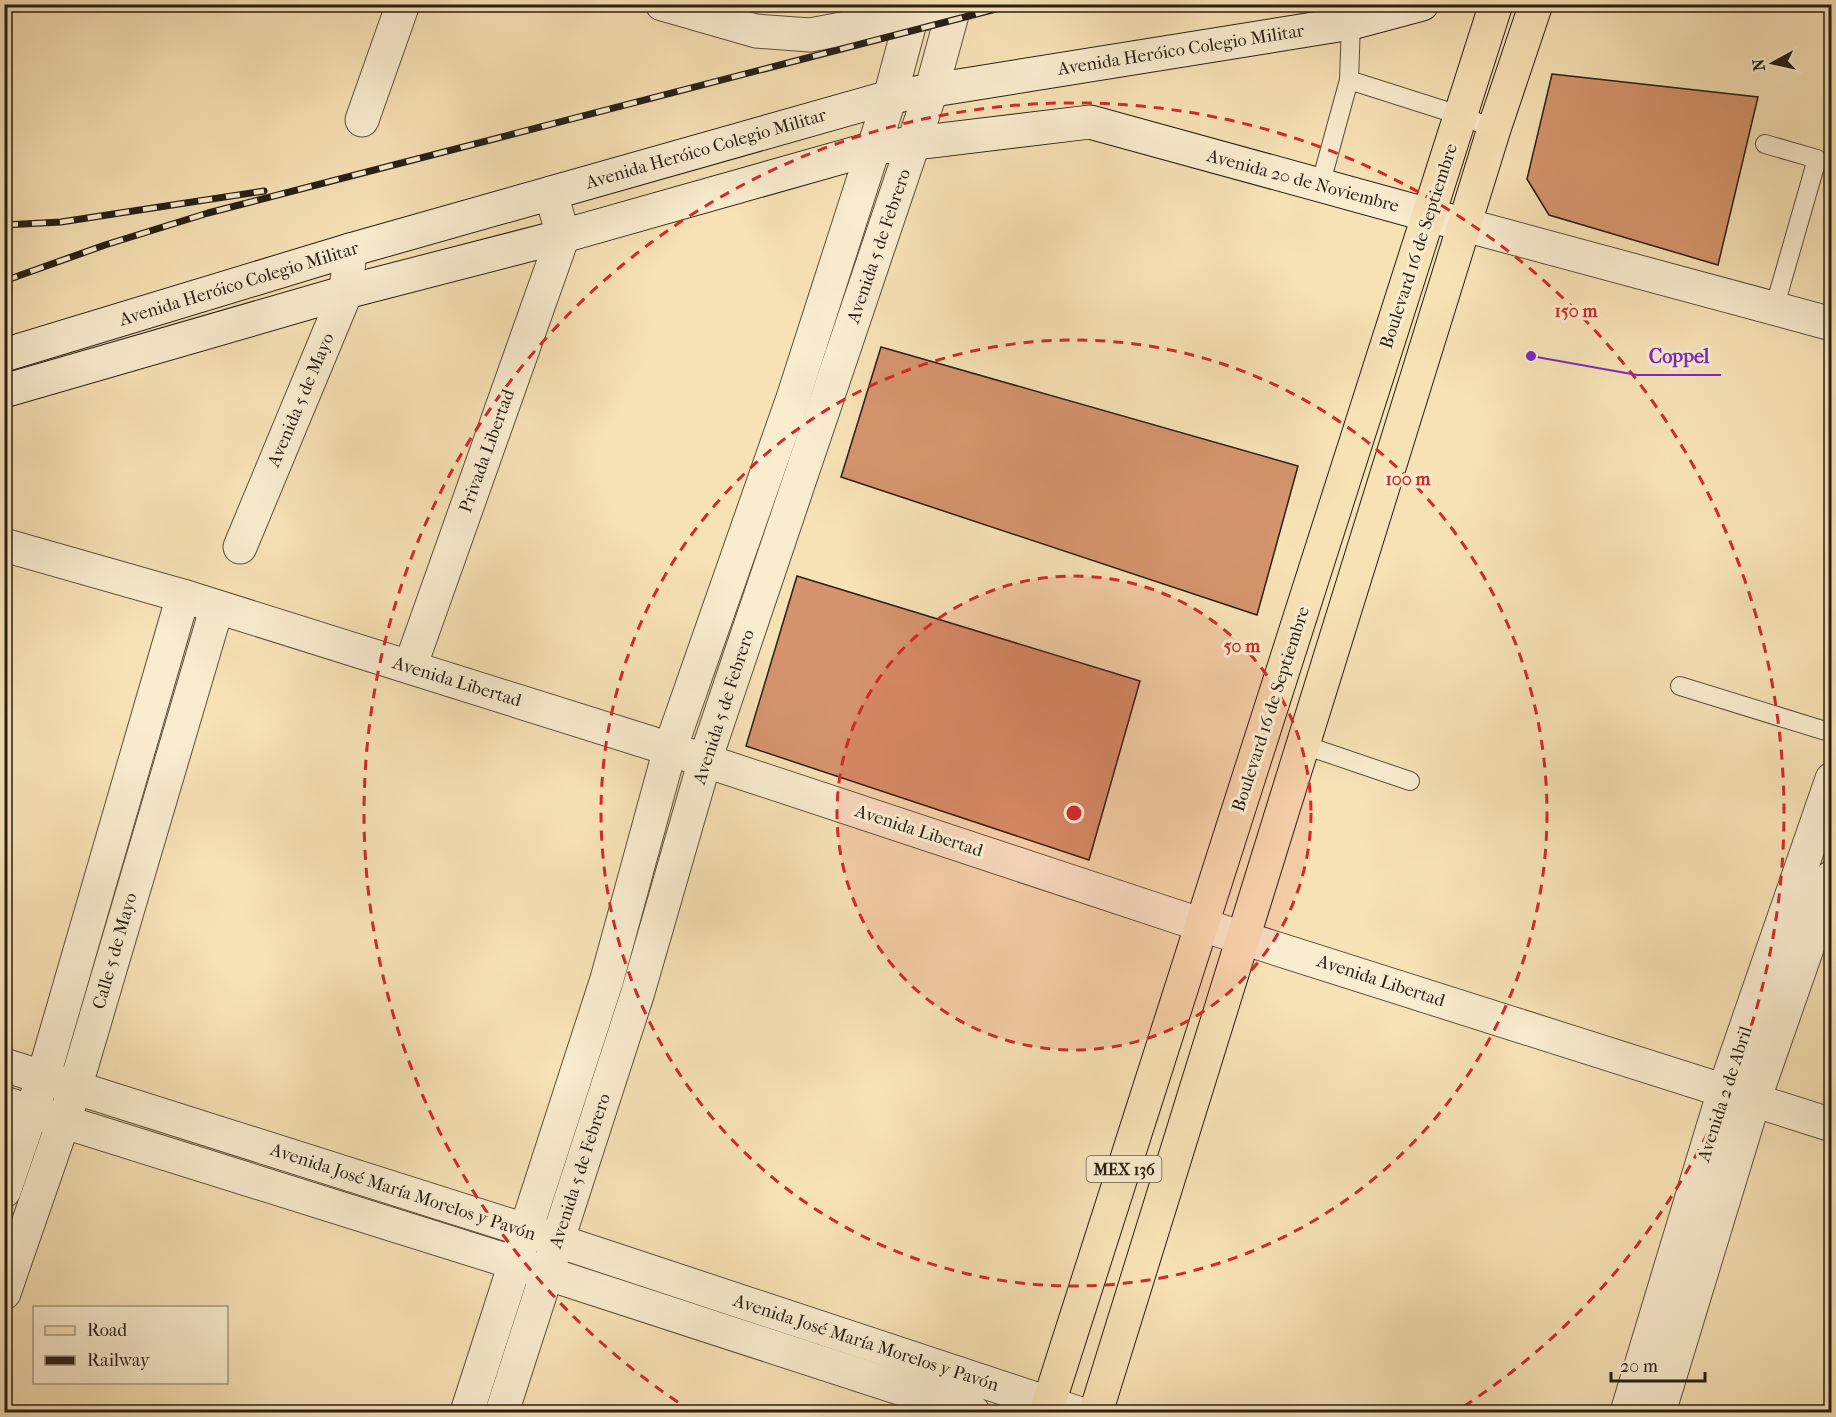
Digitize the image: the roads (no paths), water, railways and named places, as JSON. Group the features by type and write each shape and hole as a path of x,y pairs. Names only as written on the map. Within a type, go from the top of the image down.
{"main road":[{"name":"Boulevard 16 de Septiembre","path":"1057,1409 1202,925 1496,4"},
{"name":"Boulevard 16 de Septiembre","path":"1096,1413 1494,129 1536,4"}],"street":[{"path":"362,120 404,4"},
{"path":"662,4 756,31 810,35 914,10 955,6"},
{"name":"Avenida Heróico Colegio Militar","path":"4,355 350,250 890,97 932,88 1351,23 1422,4"},
{"name":"Avenida 5 de Febrero","path":"502,1413 638,992 705,760 932,88 955,6"},
{"name":"Avenida 5 de Febrero","path":"467,1413 607,979 670,749 792,398 874,148 914,10"},
{"name":"Avenida 20 de Noviembre","path":"874,148 1090,122 1832,324"},
{"name":"Avenida Heróico Colegio Militar","path":"4,391 346,292 563,236 874,148"},
{"path":"551,193 563,236"},
{"name":"Privada Libertad","path":"410,667 563,236"},
{"name":"Avenida 5 de Mayo","path":"240,547 346,292 350,250"},
{"path":"792,398 824,411"},
{"name":"Avenida Libertad","path":"4,545 217,606 705,760 1202,925 1832,1125"},
{"name":"Calle 5 de Mayo","path":"4,1191 18,1108 43,1078 183,596"},
{"name":"Calle 5 de Mayo","path":"4,1293 75,1088 217,606"},
{"path":"135,763 168,771"},
{"name":"Avenida 2 de Abril","path":"1646,1402 1693,1254 1739,1096 1785,963 1824,828 1832,779"},
{"name":"Avenida 2 de Abril","path":"1785,963 1832,877"},
{"path":"89,920 122,929"},
{"path":"607,979 638,992"},
{"name":"Avenida José María Morelos y Pavón","path":"4,1065 525,1230 1057,1409"},
{"name":"Avenida José María Morelos y Pavón","path":"18,1108 515,1263 973,1413"}],"lane":[{"path":"1320,186 1349,80 1351,23"},
{"path":"1349,80 1462,116 1494,129"},
{"path":"1765,144 1817,159 1774,309"},
{"path":"1680,686 1832,733"},
{"path":"1304,745 1410,781"}],"railway":[{"path":"4,281 105,245 208,213 1015,4"},
{"path":"4,225 61,222 264,191"}],"place":[{"name":"Coppel","path":"1531,356"}]}
